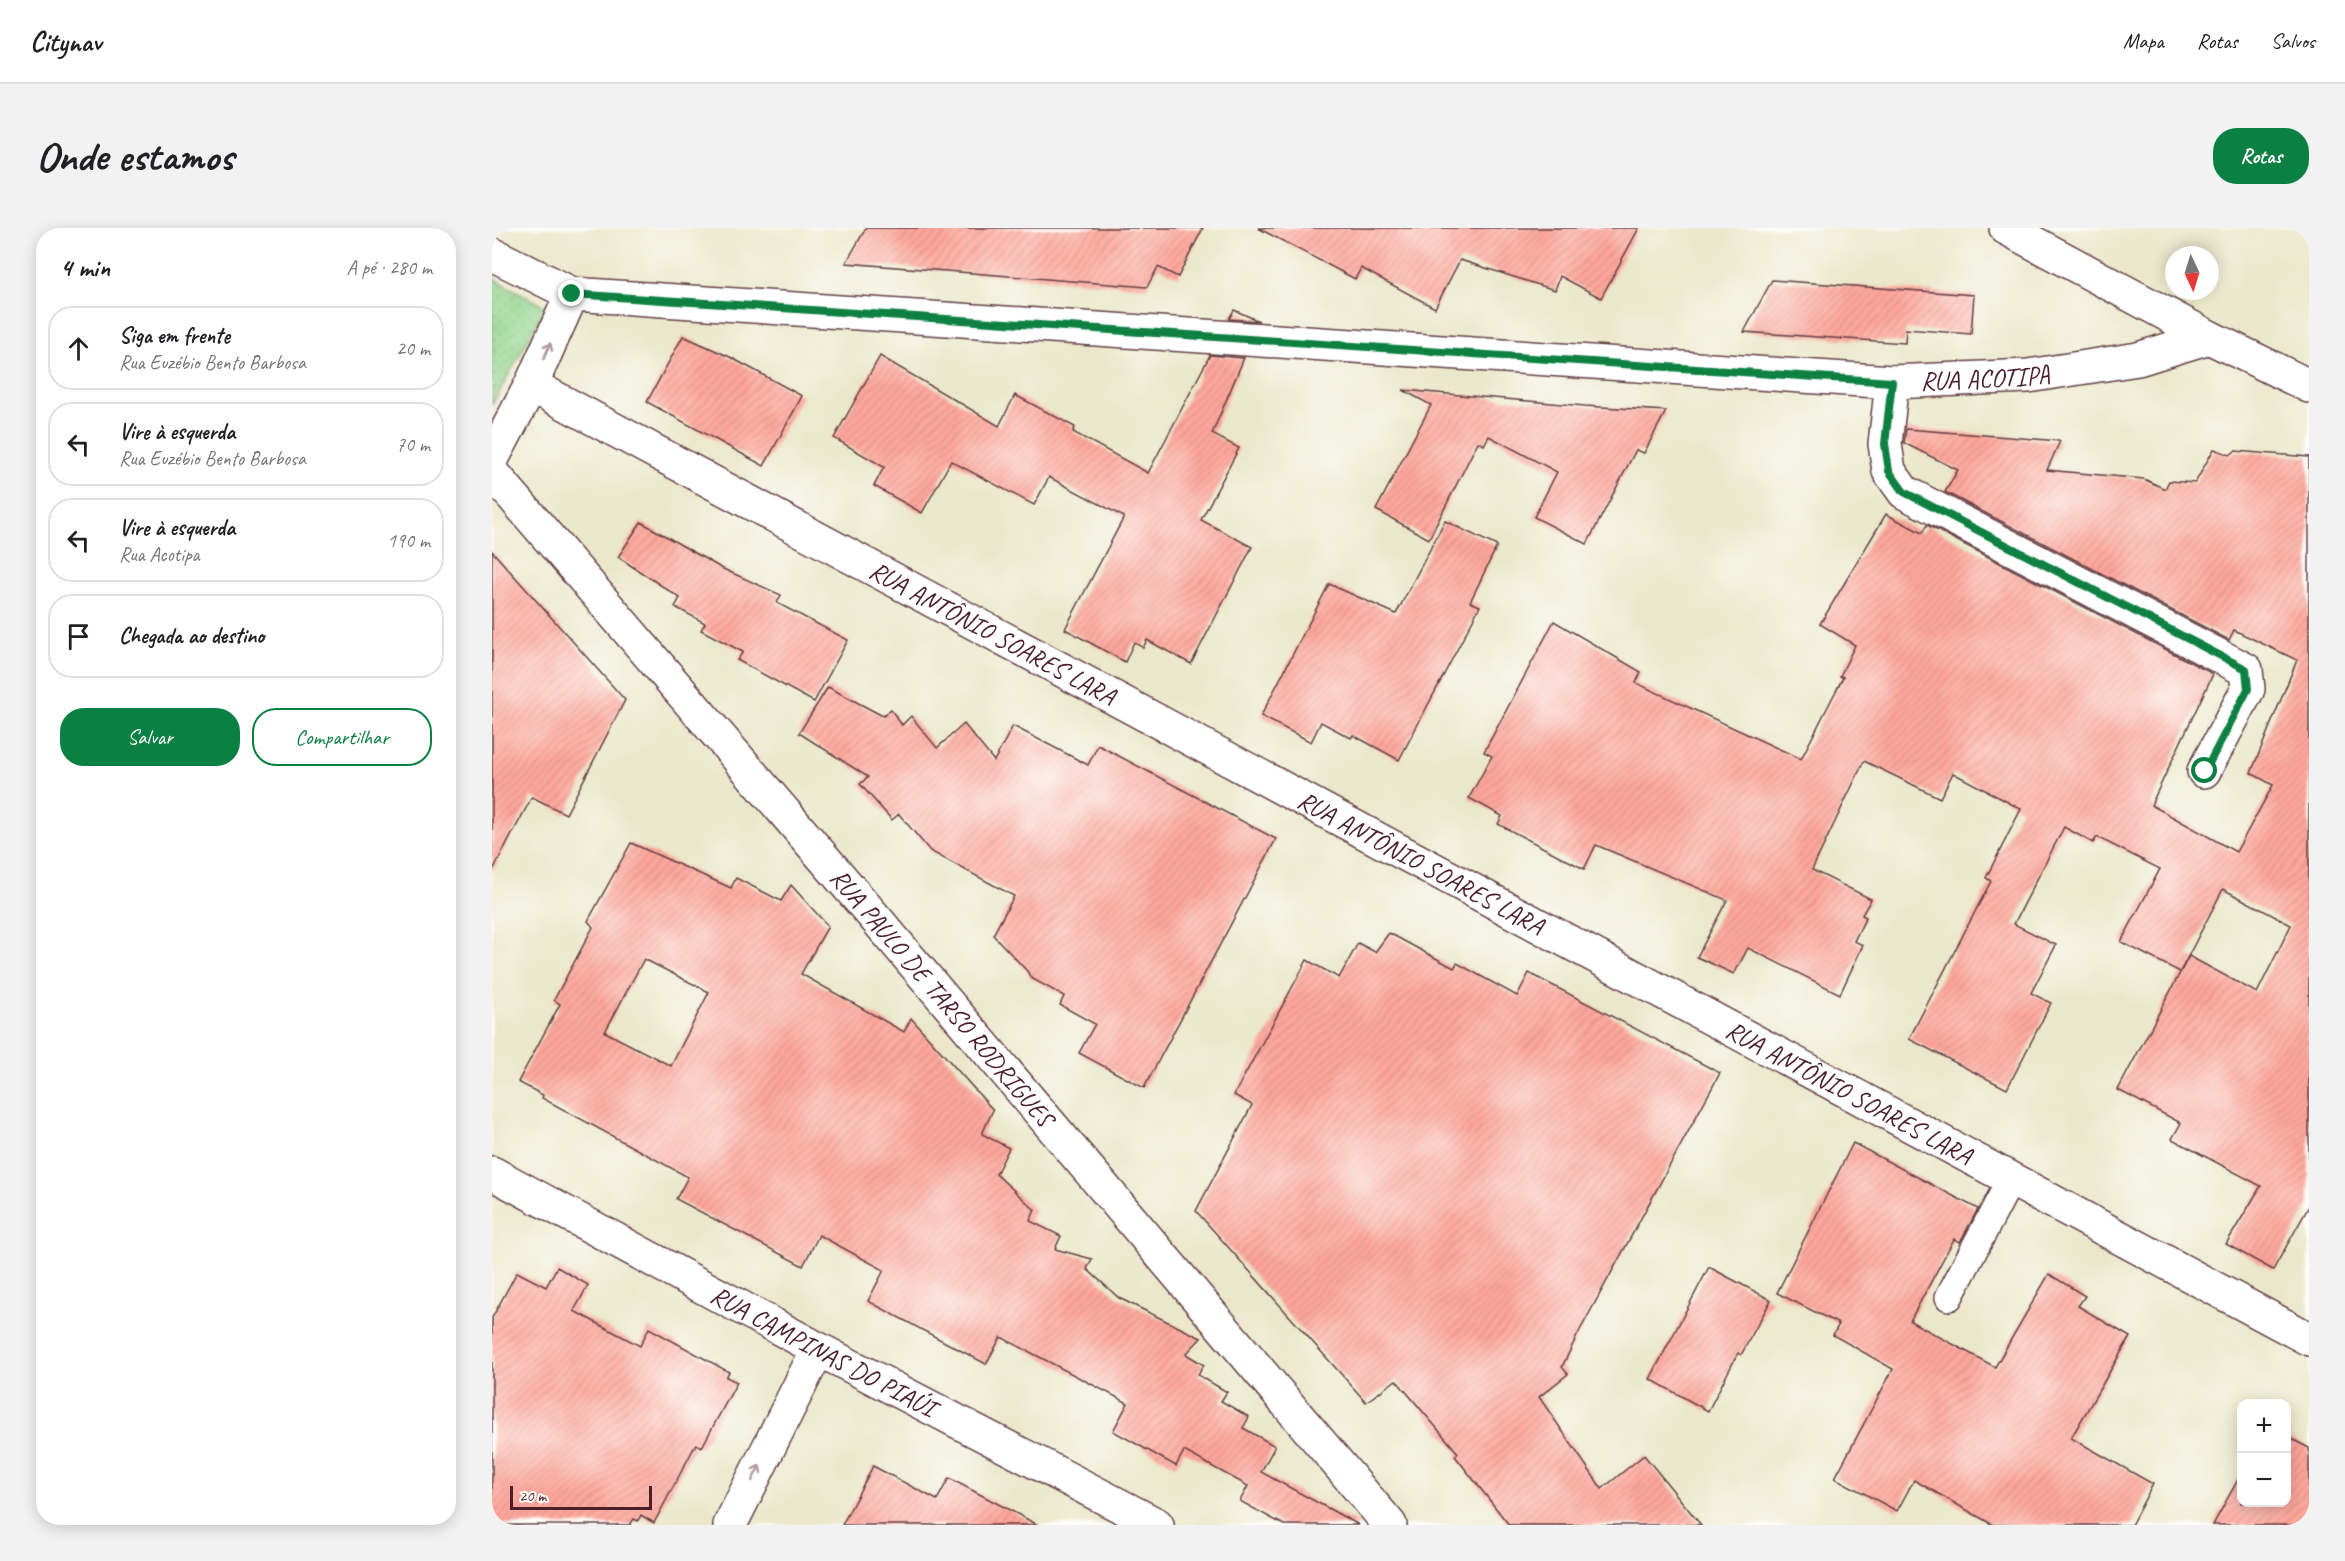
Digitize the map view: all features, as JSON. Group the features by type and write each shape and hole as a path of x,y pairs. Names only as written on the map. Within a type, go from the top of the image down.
{"street":[{"path":"2006,228 2209,337 2309,386"},
{"path":"492,254 572,294 531,385 492,459"},
{"name":"RUA ACOTIPA","path":"572,294 1892,382 2028,376 2138,359 2209,337"},
{"path":"1892,382 1885,444 1889,471 1904,492 2246,669 2248,689 2205,771"},
{"name":"RUA ANTÔNIO SOARES LARA","path":"531,385 2309,1339"},
{"name":"RUA PAULO DE TARSO RODRIGUES","path":"492,472 869,911 1390,1525"},
{"name":"RUA CAMPINAS DO PIAÚI","path":"492,1173 818,1349 1157,1525"},
{"path":"730,1525 818,1349"}],"lane":[{"path":"1949,1297 2011,1179"}],"green space":[{"path":"492,278 546,307 492,405"}],"building":[{"path":"866,228 1203,228 1178,277 1158,267 1147,287 846,263"},
{"path":"1258,228 1639,228 1601,298 1560,276 1555,290 1460,260 1435,308 1361,268 1355,279"},
{"path":"1772,280 1974,295 1971,334 1906,329 1905,343 1744,332"},
{"path":"1234,310 1259,321 1229,319"},
{"path":"683,336 730,357 802,396 764,466 647,402"},
{"path":"1210,355 1244,358 1212,434 1239,448 1201,520 1252,547 1191,664 1147,640 1143,648 1134,642 1125,662 1065,629 1124,517 1049,477 1034,505 951,461 922,513 874,486 884,467 834,438 880,356 999,426 1015,395 1075,427 1073,432 1148,473"},
{"path":"1403,390 1666,411 1644,453 1636,450 1587,544 1534,517 1557,472 1489,436 1484,445 1478,442 1429,539 1376,510 1431,405"},
{"path":"1906,429 2060,441 2047,470 2144,479 2165,489 2169,481 2195,483 2214,449 2230,455 2235,451 2309,457 2309,1206 2273,1270 2226,1244 2261,1186 2172,1139 2181,1123 2118,1090 2189,956 2257,993 2291,925 2223,889 2180,972 2121,942 2160,869 2097,837 2093,843 2064,827 2014,924 2056,945 2031,993 2051,1003 2007,1089 1909,1039 1991,881 1986,878 2021,809 1953,773 1940,798 1864,761 1812,870 1871,899 1862,915 1866,917 1854,941 1863,945 1840,994 1748,948 1734,974 1697,957 1727,900 1596,845 1584,869 1498,824 1502,816 1469,798 1492,756 1484,752 1554,621 1641,672 1636,683 1801,759 1843,677 1840,676 1855,645 1820,624 1886,514 1922,533 1927,525 2213,674 2151,805 2236,852 2273,785 2251,773 2297,660 2234,630 2229,640 1945,492 1958,470 1904,443"},
{"path":"1445,521 1497,546 1470,602 1480,606 1399,760 1353,735 1351,738 1321,722 1311,742 1261,716 1329,584 1396,614"},
{"path":"641,522 721,568 781,595 777,603 848,640 814,702 737,660 743,652 701,630 705,623 675,607 680,598 618,557"},
{"path":"492,551 625,700 566,814 532,797 492,872"},
{"path":"828,687 883,716 891,710 902,725 911,716 937,748 964,724 994,761 1013,726 1088,765 1098,745 1276,839 1144,1088 1079,1053 1095,1024 1060,1005 1064,996 1031,978 993,935 1014,896 930,851 899,814 892,820 860,784 868,777 799,733"},
{"path":"631,843 731,888 736,878 781,901 791,885 828,926 801,974 904,1032 911,1018 993,1110 982,1134 1009,1148 996,1174 1035,1210 1030,1221 1061,1236 1055,1249 1092,1259 1087,1269 1119,1298 1201,1338 1186,1354 1204,1365 1198,1375 1227,1392 1221,1401 1249,1417 1243,1428 1275,1446 1261,1472 1359,1525 1284,1525 1240,1501 1248,1486 1184,1451 1176,1466 1113,1431 1128,1403 1001,1337 986,1364 868,1301 884,1270 819,1235 803,1266 676,1199 688,1177 542,1098 543,1095 518,1082 560,1004 554,1000 593,927 588,921","holes":["644,959 709,992 671,1066 605,1032"]},
{"path":"1389,933 1454,968 1457,963 1517,996 1529,973 1720,1073 1578,1334 1562,1367 1568,1374 1539,1397 1602,1489 1644,1455 1701,1525 1509,1525 1455,1456 1458,1453 1396,1380 1366,1402 1196,1211 1252,1105 1234,1095 1307,960 1339,978 1358,943 1375,952"},
{"path":"1853,1143 1978,1209 1960,1242 1954,1239 1910,1321 1995,1367 2049,1274 2085,1296 2078,1306 2130,1337 2071,1438 2153,1484 2131,1525 1993,1525 1914,1480 1897,1511 1835,1478 1893,1369 1833,1335 1839,1324 1777,1293"},
{"path":"557,1267 588,1285 574,1311 640,1346 649,1328 729,1372 726,1377 737,1382 702,1447 696,1444 654,1523 641,1515 638,1521 634,1519 630,1525 492,1525 492,1318 517,1272 546,1287"},
{"path":"1709,1267 1771,1300 1741,1355 1738,1353 1708,1411 1650,1379"},
{"path":"2291,1439 2309,1448 2309,1525 2213,1525 2237,1481 2237,1507 2291,1507"},
{"path":"873,1466 937,1500 949,1478 1038,1525 842,1525"}],"route":[{"path":"572,294 1892,382 1885,444 1889,471 1904,492 2246,669 2248,689 2205,771"}]}
